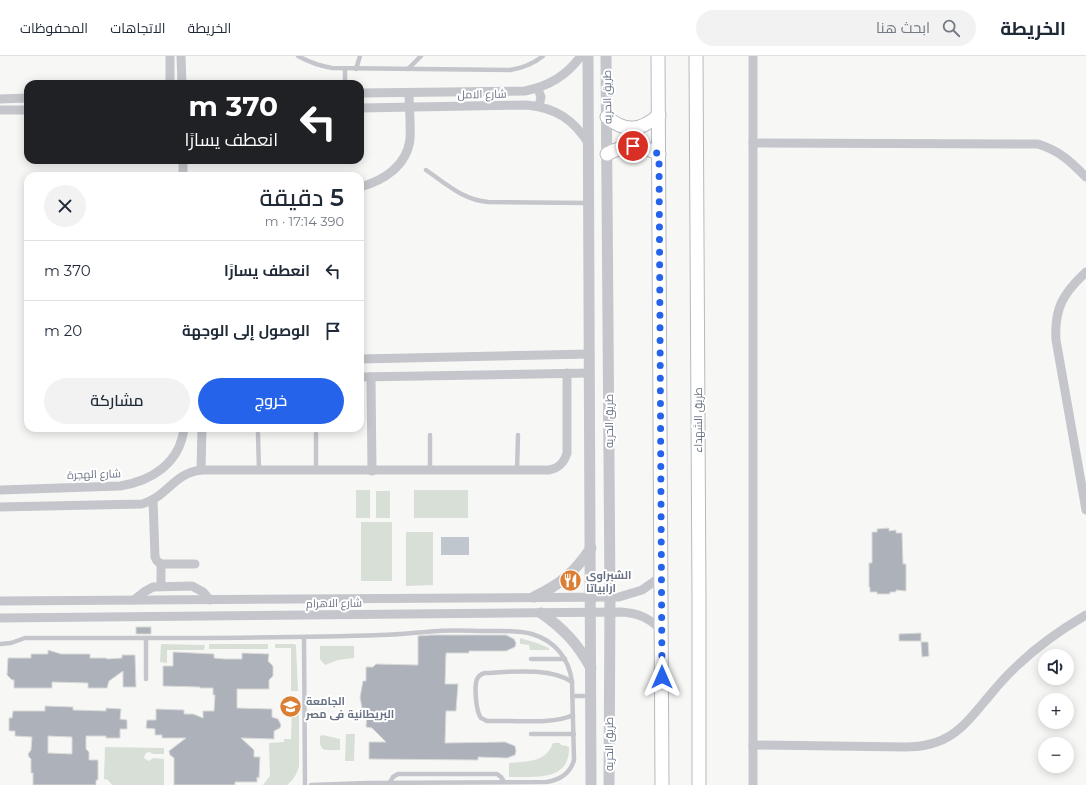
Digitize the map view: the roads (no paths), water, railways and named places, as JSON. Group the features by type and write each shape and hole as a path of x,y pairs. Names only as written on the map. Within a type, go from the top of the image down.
{"main road":[{"path":"658,56 662,785"},
{"name":"طريق الشهداء","path":"696,56 699,785"},
{"path":"607,117 614,124 633,128 643,127 659,115"},
{"path":"607,154 624,147 642,146 659,154"}],"street":[{"path":"170,56 170,80"},
{"path":"181,56 182,80"},
{"name":"شارع الامل","path":"364,93 524,91 551,83 573,67 581,56"},
{"name":"طريق الحريه","path":"588,56 592,669 590,784"},
{"name":"طريق الحريه","path":"606,56 610,597 609,785"},
{"path":"753,56 753,785"},
{"path":"538,88 541,97 539,106"},
{"path":"364,187 374,184 387,177 397,167 405,154 410,140 409,93"},
{"path":"0,99 24,98"},
{"name":"شارع الامل","path":"364,108 539,106 563,115 582,133 589,144"},
{"path":"0,110 24,110"},
{"path":"753,143 1038,144 1051,148 1062,154 1086,177"},
{"path":"589,220 608,220"},
{"path":"1086,272 1073,285 1065,296 1058,308 1055,325 1057,348 1086,510"},
{"path":"364,359 608,354"},
{"path":"0,507 142,504 153,500 183,475 201,470 549,470 561,465 567,453 567,373"},
{"path":"364,377 590,373"},
{"path":"371,377 372,471"},
{"name":"شارع الهجرة","path":"0,490 120,486 135,484 149,478 161,470 179,447 183,432"},
{"path":"201,470 202,432"},
{"path":"153,500 155,557 157,561 161,564 195,564"},
{"path":"534,597 552,589 567,577 580,564 591,548"},
{"path":"161,564 161,586"},
{"name":"شارع الاهرام","path":"0,601 619,597 642,590 662,576"},
{"path":"134,600 149,588 161,586 192,586 203,592 210,600"},
{"path":"514,597 514,613"},
{"path":"499,598 500,613"},
{"name":"شارع الاهرام","path":"0,618 591,612 633,613 644,616 654,622 662,630"},
{"path":"541,613 557,624 571,637 592,669"},
{"path":"753,745 905,747 930,745 949,737 961,729 1003,680 1020,663 1052,636 1086,615"},
{"path":"591,696 610,695"}],"lane":[{"path":"298,56 308,62 332,68 408,70 510,70 524,68 537,62 543,56"},
{"path":"356,69 360,56"},
{"path":"408,70 421,56"},
{"path":"345,68 345,80"},
{"path":"426,170 460,193 476,200 488,202 589,204"},
{"path":"258,434 259,471"},
{"path":"316,434 316,471"},
{"path":"430,435 430,470"},
{"path":"517,470 518,436"},
{"path":"0,644 11,643 25,638 304,637 383,635 439,631 518,631 544,639 556,648 565,659 570,671 572,682 574,760 570,770 562,777 546,782 390,782 311,785"},
{"path":"304,637 305,785"},
{"path":"146,638 146,679"},
{"path":"531,659 565,659"},
{"path":"572,682 562,676 551,673 485,673 479,676 477,682 477,713 481,718 487,721 551,721 563,719 573,715"},
{"path":"572,696 591,696"},
{"path":"531,734 574,734"},
{"path":"390,782 393,777 398,774 497,774 504,782"}],"place":[{"name":"الشبراوى ارابياتا","path":"571,581"},
{"name":"الجامعة البريطانية فى مصر","path":"291,707"}]}
